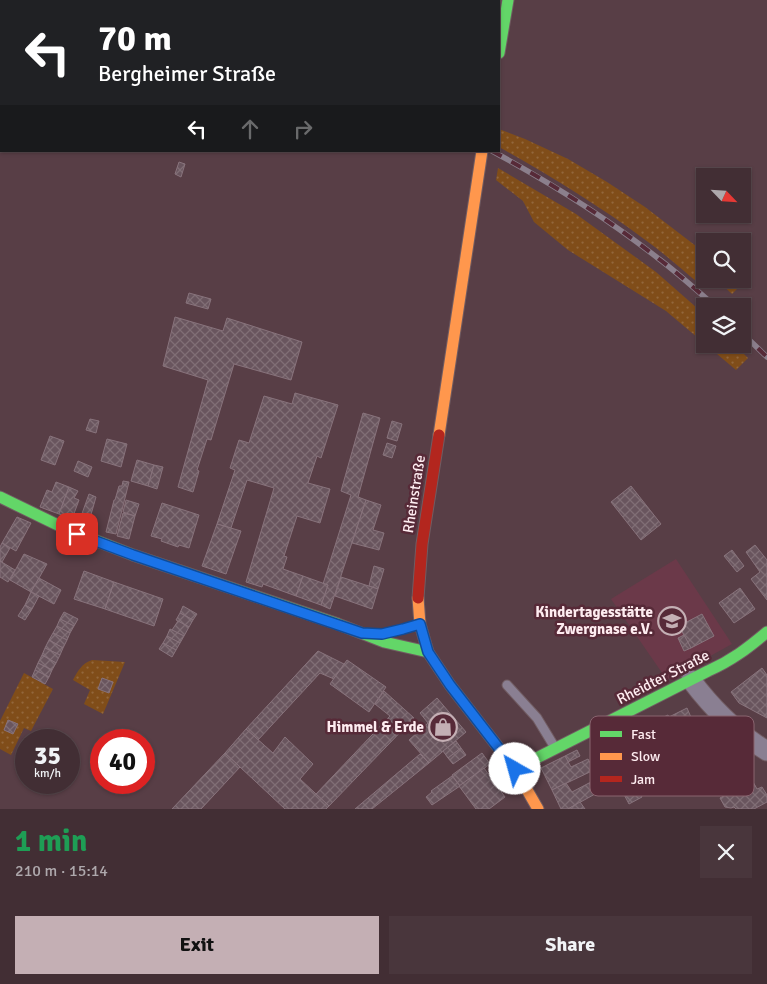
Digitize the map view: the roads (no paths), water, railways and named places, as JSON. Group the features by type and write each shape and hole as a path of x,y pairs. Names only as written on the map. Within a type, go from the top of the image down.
{"street":[{"path":"500,47 508,0"},
{"name":"Rheinstraße","path":"482,152 422,544 416,625 428,652 450,685 515,769 532,806"},
{"path":"0,497 87,538 133,555 384,642 428,652"},
{"path":"362,633 382,634 392,632"},
{"name":"Rheidter Straße","path":"619,716 724,664 767,632"},
{"path":"691,680 723,716"},
{"name":"Rheidter Straße","path":"515,769 590,730"},
{"path":"754,741 767,751"}],"lane":[{"path":"507,685 537,718 555,748"}],"railway":[{"path":"494,152 557,188 599,215 666,265 705,298"},
{"path":"751,342 767,357"}],"place":[{"name":"Kindertagesstätte Zwergnase e.V.","path":"672,621"},
{"name":"Himmel & Erde","path":"443,727"}]}
